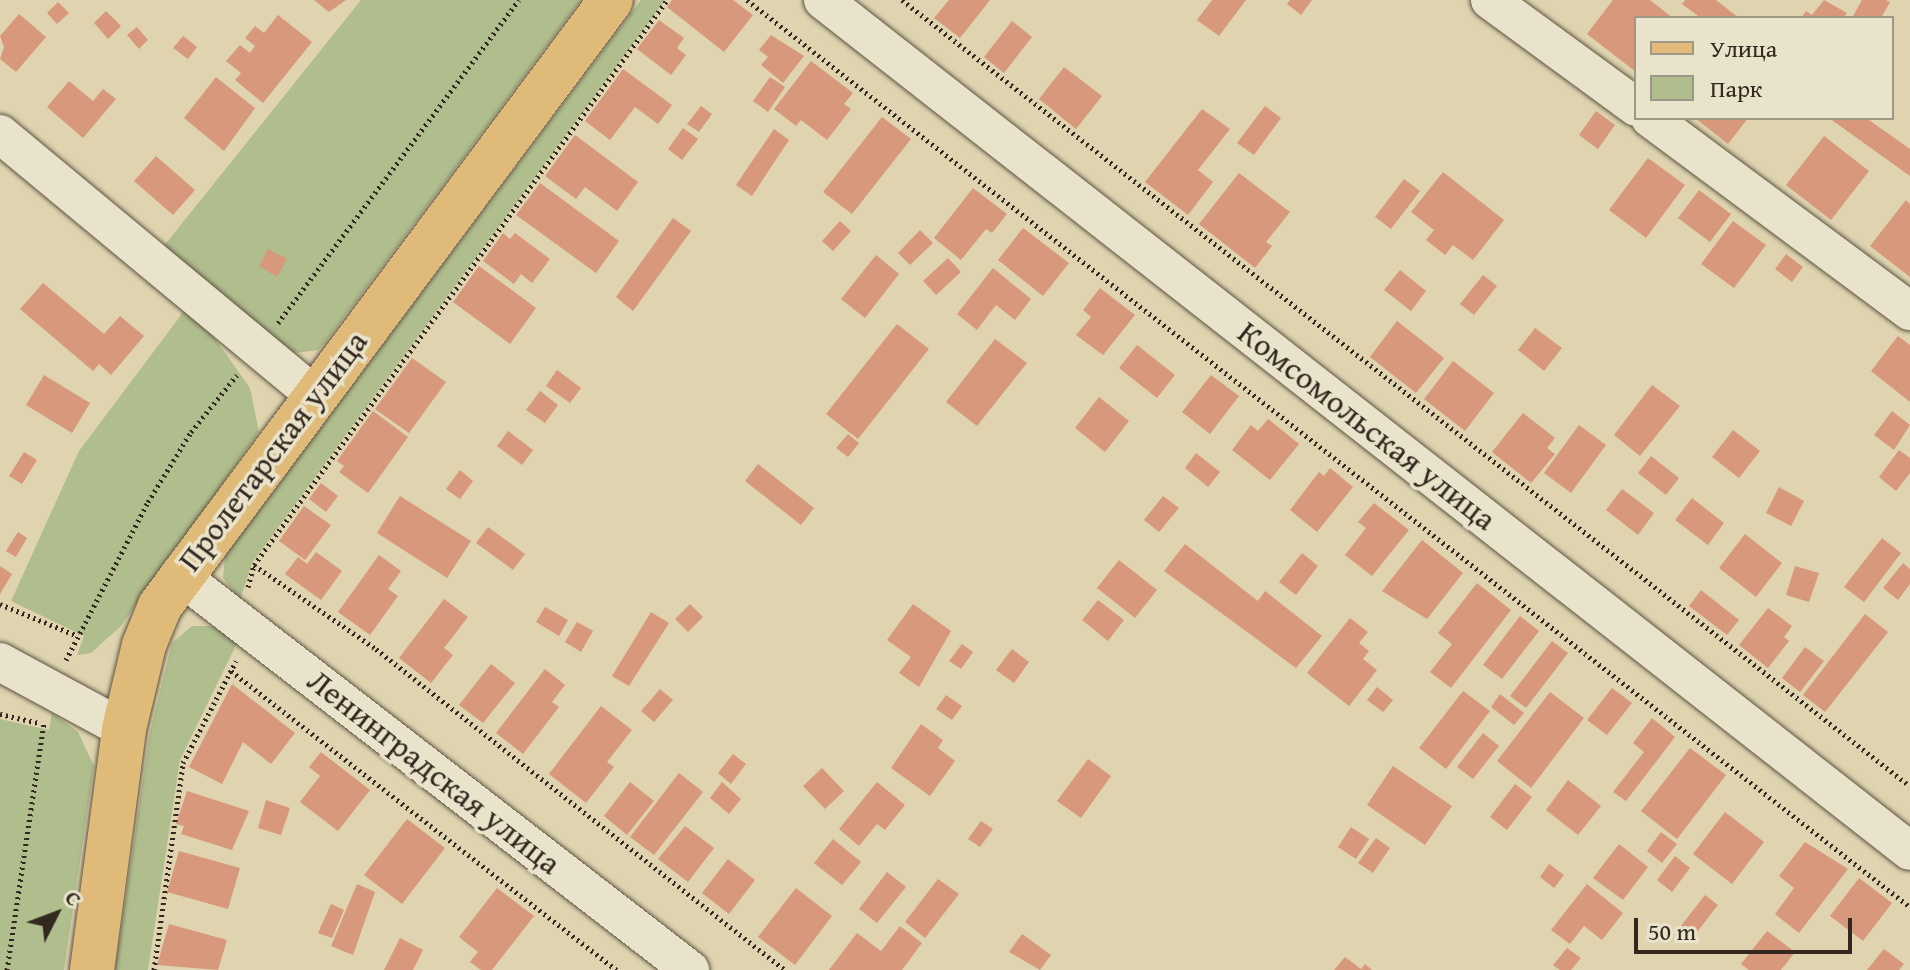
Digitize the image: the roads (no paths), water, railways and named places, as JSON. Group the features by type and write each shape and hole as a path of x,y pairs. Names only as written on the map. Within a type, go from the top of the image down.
{"main road":[{"name":"Пролетарская улица","path":"92,970 124,729 144,645 179,575 611,0"}],"street":[{"name":"Комсомольская улица","path":"823,0 1910,851"},
{"path":"1490,0 1634,106"},
{"path":"1653,120 1910,311"},
{"path":"0,134 256,352 314,395"},
{"name":"Ленинградская улица","path":"179,575 690,970"},
{"path":"0,662 47,708 124,729"}]}
